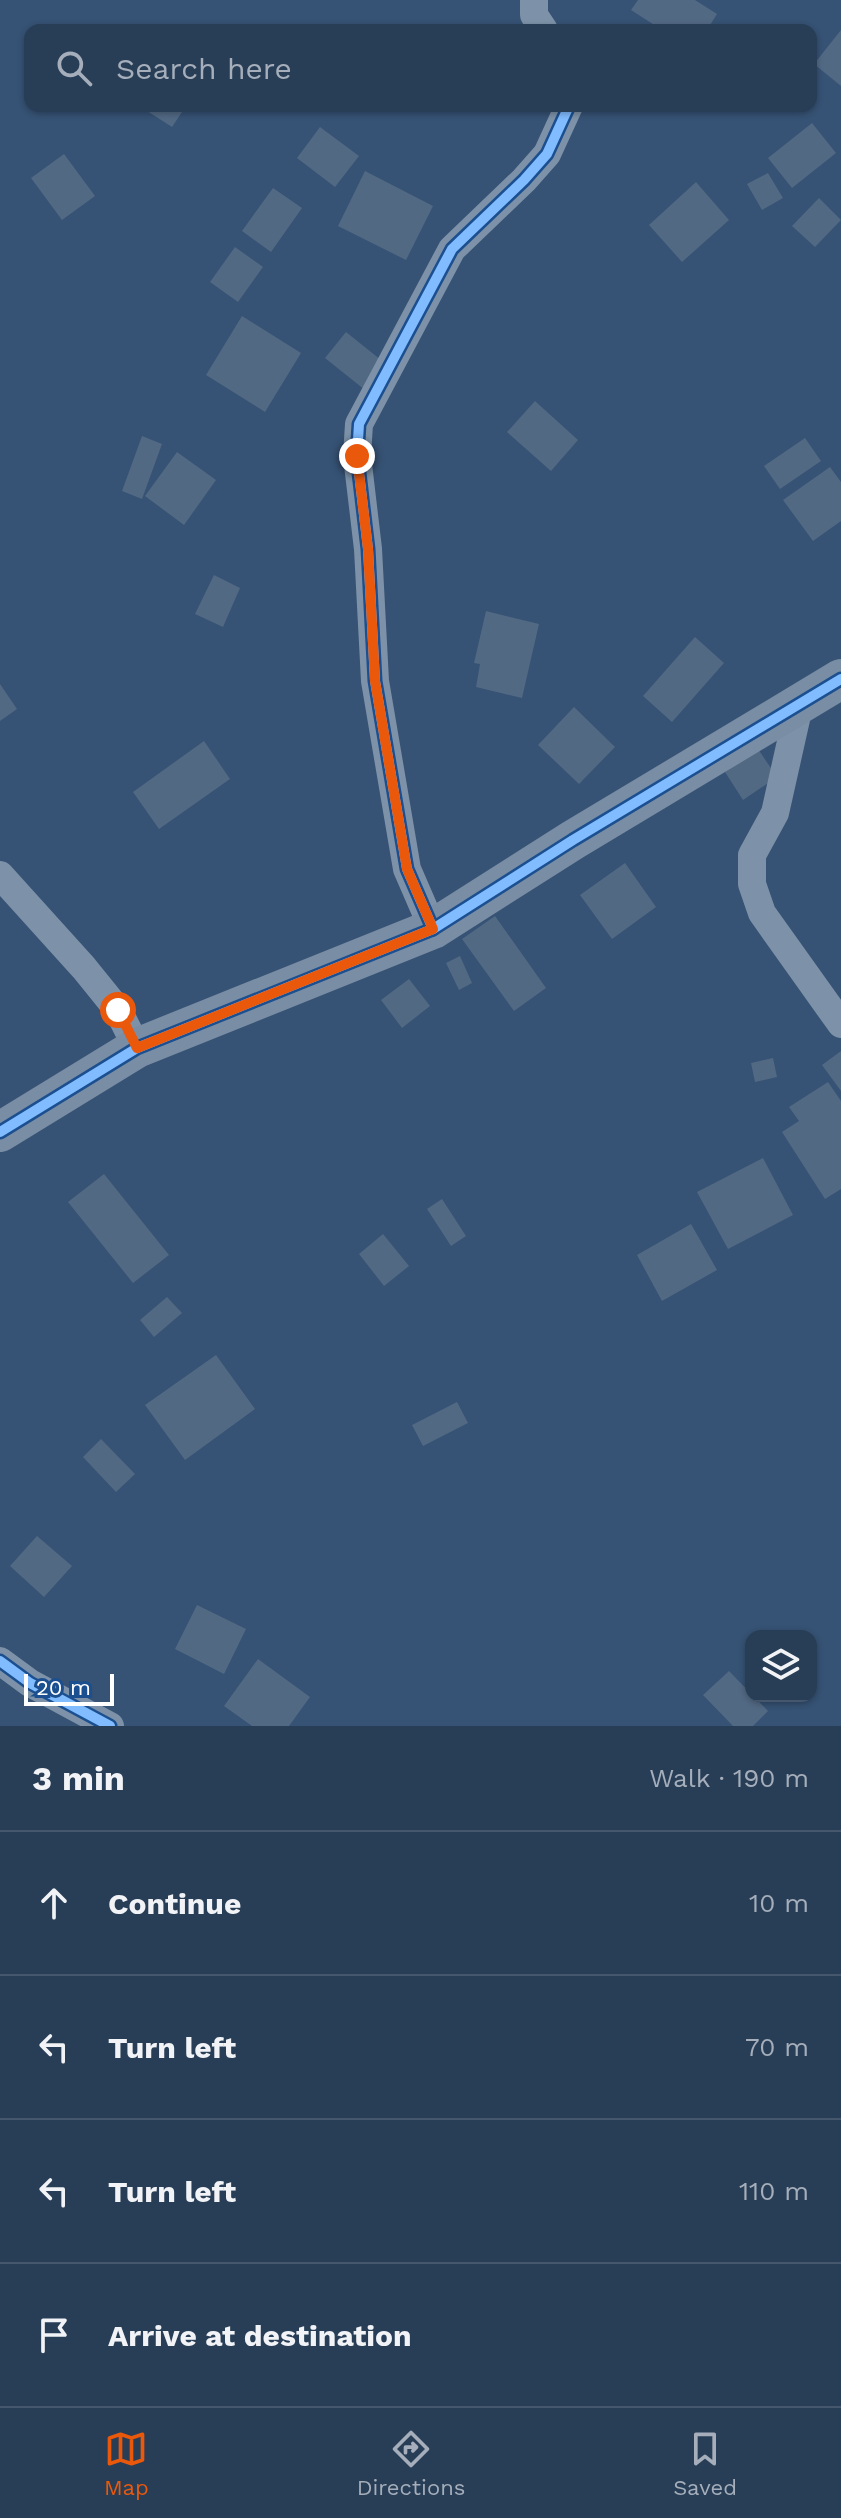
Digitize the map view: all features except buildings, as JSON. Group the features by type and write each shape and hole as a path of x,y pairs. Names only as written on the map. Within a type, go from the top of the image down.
{"street":[{"path":"534,0 534,15 540,24"},
{"path":"433,929 407,869 375,681 368,549 357,456 359,424 452,249 547,154 566,112"},
{"path":"0,1132 137,1048 433,929 573,840 841,679"},
{"path":"799,706 775,813 752,855 752,884 762,913 841,1024"},
{"path":"0,875 118,1010 137,1048"},
{"path":"0,1661 95,1722"}],"cycle path":[{"path":"433,929 407,869 375,681 368,549 357,456 359,424 452,249 547,154 566,112"},
{"path":"0,1132 137,1048 433,929 573,840 841,679"},
{"path":"0,1661 30,1683 110,1726"}],"route":[{"path":"118,1010 137,1048 433,929 407,869 375,681 368,549 357,456"}]}
